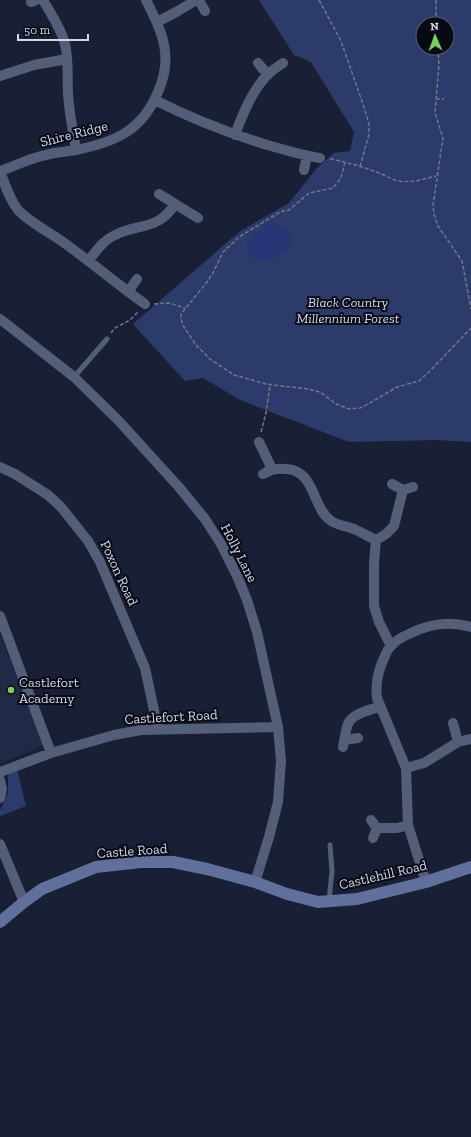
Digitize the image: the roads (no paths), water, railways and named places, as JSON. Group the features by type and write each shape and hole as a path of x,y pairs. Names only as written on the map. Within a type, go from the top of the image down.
{"street":[{"path":"43,0 54,19 65,44 67,59 68,105 76,150"},
{"name":"Shire Ridge","path":"0,171 45,155 76,150 104,143 127,132 144,118 155,100 163,79 165,67 165,48 157,22 146,0"},
{"path":"157,22 197,0 205,11"},
{"path":"0,76 34,65 67,59"},
{"path":"235,135 253,94 268,75 283,62"},
{"path":"258,63 268,75"},
{"path":"155,100 181,113 235,135 307,156 320,158"},
{"path":"304,170 307,156"},
{"path":"0,171 8,192 19,211 62,241 145,304"},
{"path":"159,194 198,218"},
{"path":"88,261 108,238 127,230 140,228 155,223 165,217 175,204"},
{"path":"128,292 137,279"},
{"name":"Holly Lane","path":"0,319 74,376 117,419 178,486 205,519 221,544 247,600 257,632 278,727 281,760 278,802 255,882"},
{"path":"259,442 272,469"},
{"name":"Poxon Road","path":"0,468 15,474 48,495 60,506 88,541 103,568 145,668 158,729"},
{"path":"263,474 272,469 295,470 304,476 329,520 336,524 356,530 376,540"},
{"path":"392,484 403,490"},
{"path":"403,490 413,486"},
{"path":"376,540 386,534 394,526 403,490"},
{"path":"376,540 374,562 374,606 379,622 391,646"},
{"path":"0,616 51,753"},
{"path":"426,882 408,825 406,768 377,698 377,674 391,646 400,639 426,627 451,624 471,627"},
{"path":"358,738 344,743 349,721 359,714 380,707"},
{"path":"453,723 458,742"},
{"name":"Castlefort Road","path":"0,772 51,753 114,735 141,730 278,727"},
{"path":"406,768 424,763 458,742 470,739"},
{"path":"0,780 2,789 0,798"},
{"path":"373,838 374,824 397,828 408,825"},
{"path":"0,844 24,902"},
{"name":"Castle Road","path":"0,922 42,889 96,867 141,862 173,862 255,882"},
{"name":"Castlehill Road","path":"255,882 287,894 318,902 357,899 426,882 471,867"}],"lane":[{"path":"74,376 107,339"},
{"path":"329,901 332,871 330,845"}],"place":[{"name":"Castlefort Academy","path":"11,690"}],"park label":[{"name":"Black Country Millennium Forest","path":"348,310"}]}
